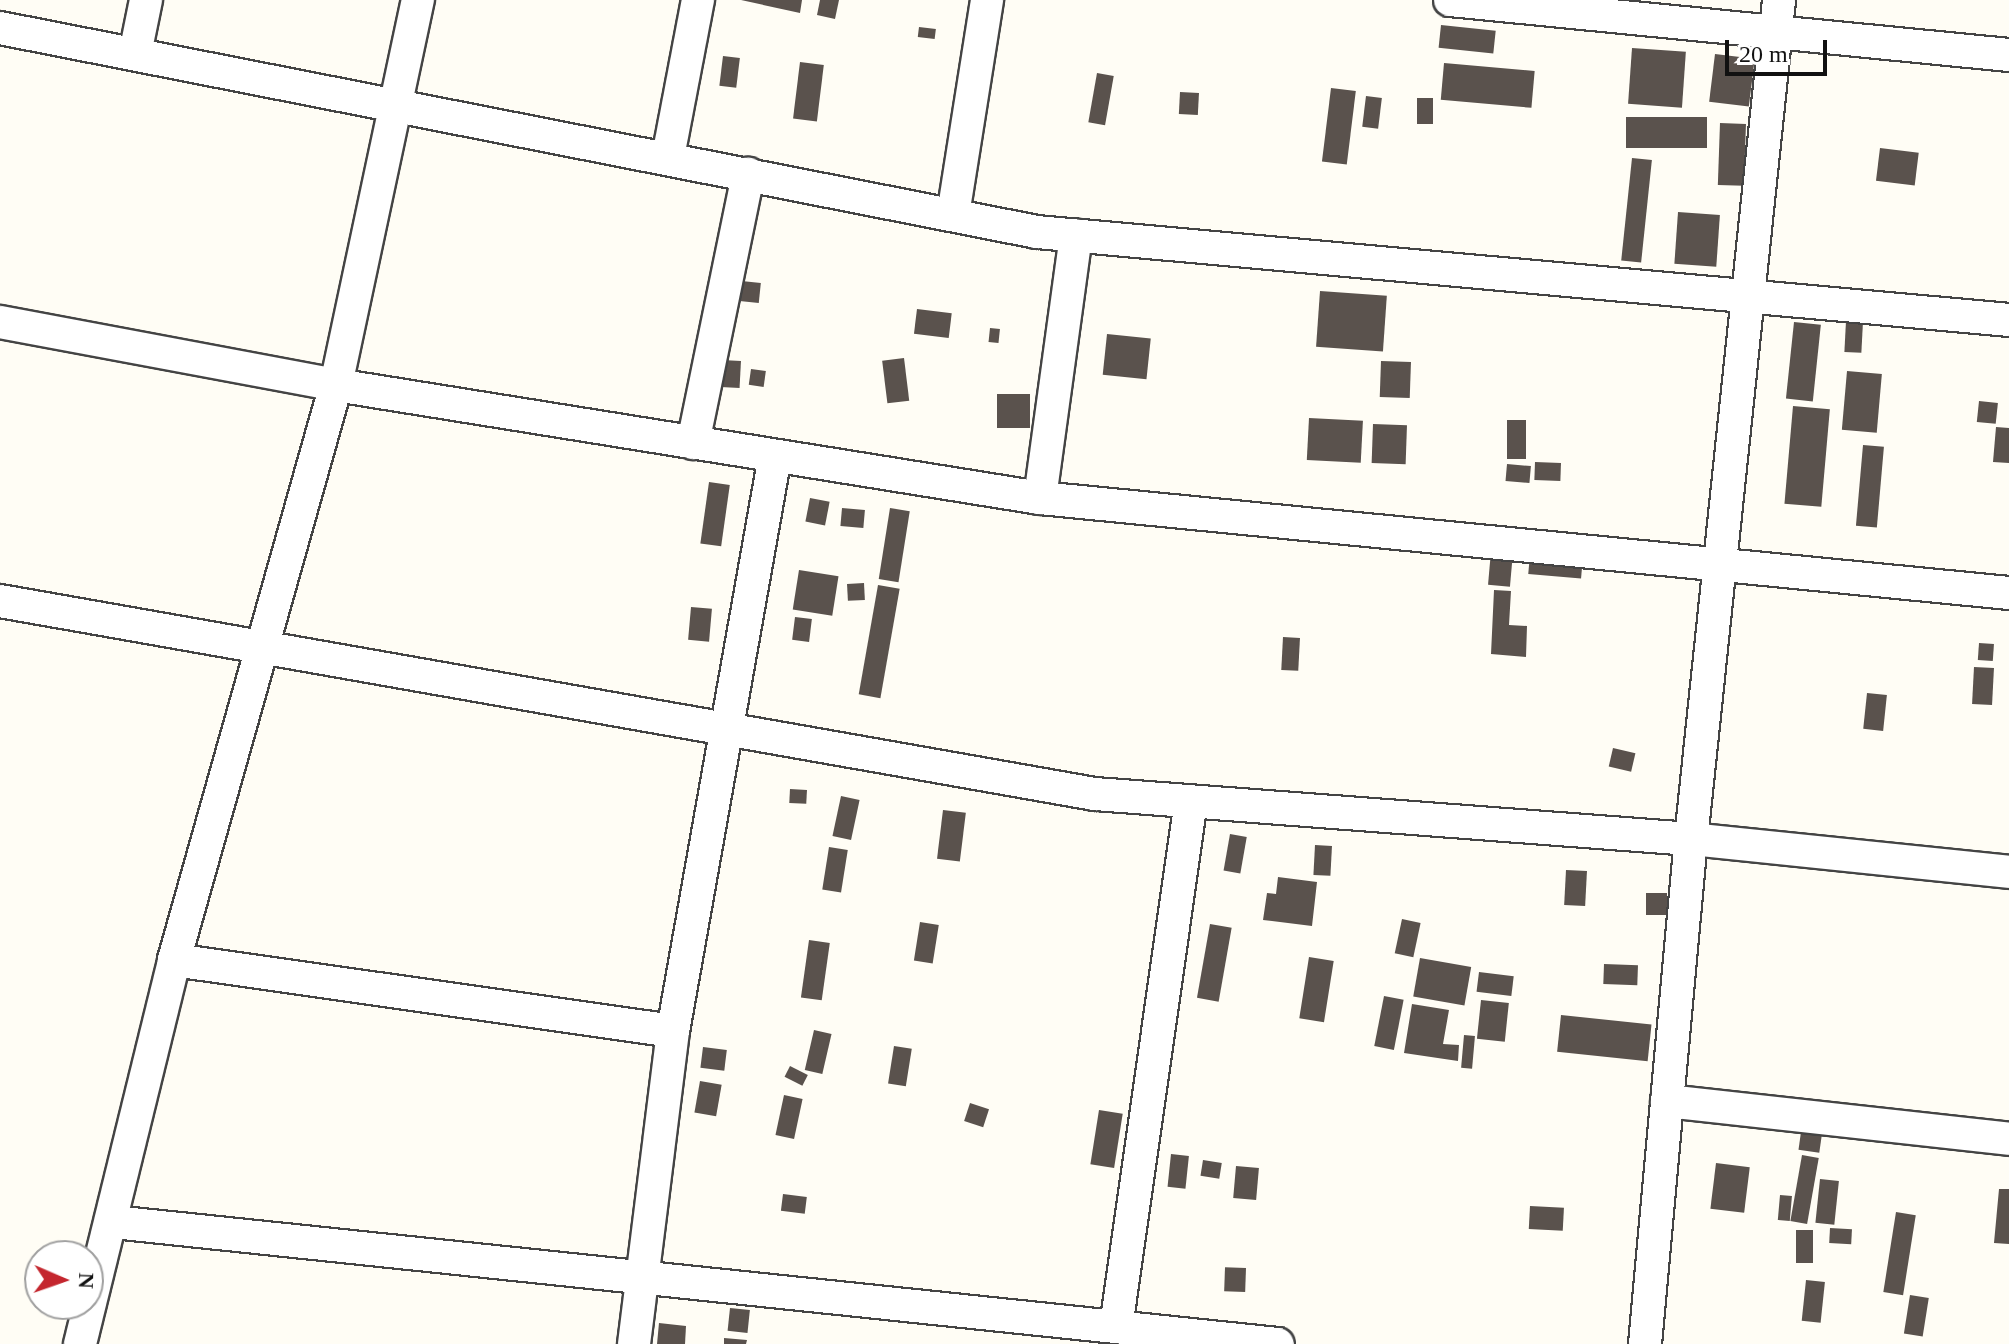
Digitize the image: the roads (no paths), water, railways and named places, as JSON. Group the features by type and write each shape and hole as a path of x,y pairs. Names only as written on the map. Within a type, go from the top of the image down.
{"street":[{"path":"135,54 146,0"},
{"path":"80,1344 113,1222 174,960 259,648 336,385 418,0"},
{"path":"668,157 698,0"},
{"path":"953,215 987,0"},
{"path":"1450,0 1777,15 2009,55"},
{"path":"1645,1344 1691,839 1777,15"},
{"path":"0,28 396,103 953,215 1076,235 1748,293 2009,320"},
{"path":"693,443 748,174"},
{"path":"1040,498 1076,235"},
{"path":"0,322 336,385 1040,498 1720,562 2009,593"},
{"path":"634,1344 673,1031 775,456"},
{"path":"0,601 727,732 1095,794 1691,839 2009,872"},
{"path":"1116,1327 1191,801"},
{"path":"174,960 673,1031"},
{"path":"1667,1101 2009,1139"},
{"path":"113,1222 642,1277 1062,1333 1116,1327 1278,1344"}]}
